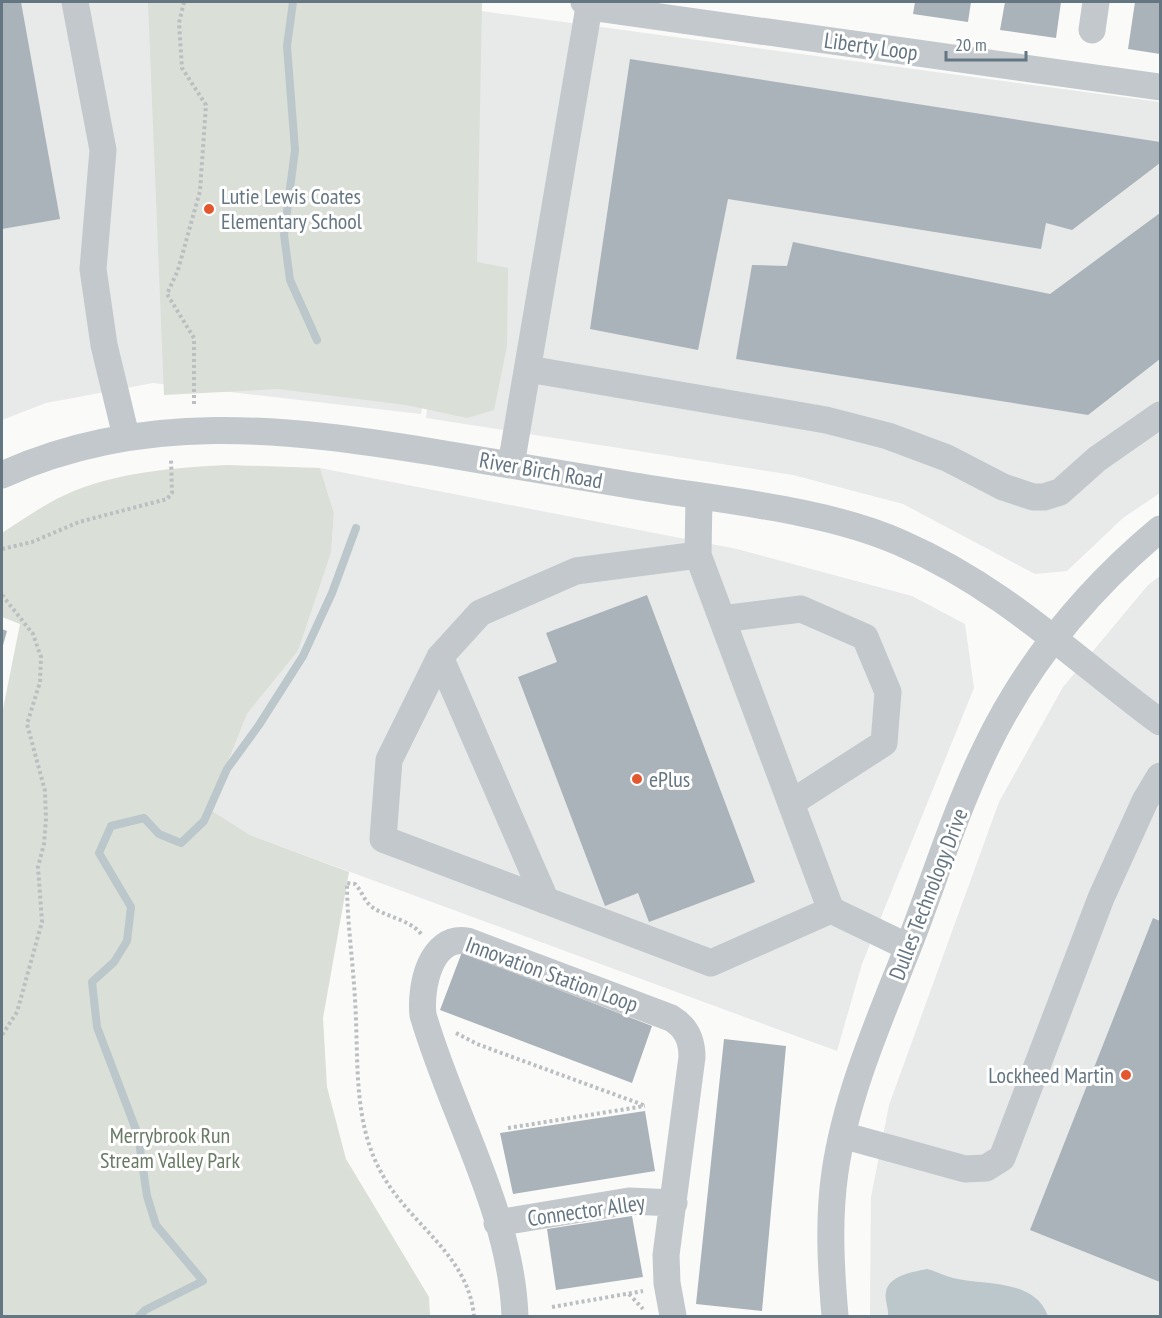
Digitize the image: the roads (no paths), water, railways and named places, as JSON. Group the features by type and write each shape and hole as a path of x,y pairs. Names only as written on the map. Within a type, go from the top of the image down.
{"street":[{"path":"75,2 103,150 93,269 104,345 126,436"},
{"path":"1092,30 1096,2"},
{"path":"511,465 586,4"},
{"name":"Liberty Loop","path":"586,4 1161,87"},
{"path":"528,369 826,420 888,436 947,458 1003,487 1033,497 1044,497 1060,492 1097,459 1161,415"},
{"name":"River Birch Road","path":"2,475 53,454 126,436 225,429 348,438 815,517 896,541 958,570 988,588 1161,722"},
{"path":"699,497 698,555 831,910 908,947"},
{"name":"Dulles Technology Drive","path":"835,1317 830,1244 831,1205 842,1135 865,1060 984,751 1019,687 1054,638 1103,581 1161,529"},
{"path":"698,555 576,571 480,613 440,657 389,760 383,839 711,963 831,910"},
{"path":"722,619 801,609 865,637 888,692 884,743 791,803"},
{"path":"440,657 546,900"},
{"path":"842,1135 965,1169 986,1168 1002,1158 1101,898 1145,801 1161,776"},
{"name":"Innovation Station Loop","path":"515,1317 510,1270 498,1223 423,1015 423,989 437,952 446,943 460,939 671,1018 684,1028 689,1037 692,1057 666,1255 672,1317"},
{"name":"Connector Alley","path":"498,1223 629,1201 674,1203"}],"waterway":[{"path":"293,2 287,46 295,150 284,235 290,280 317,340"},
{"path":"139,1316 145,1310 203,1281 156,1225 147,1196 138,1135 97,1027 92,982 114,962 127,941 131,907 99,853 111,826 144,818 159,834 181,843 204,821 227,769 259,725 303,656 332,593 356,528"}],"place":[{"name":"Lutie Lewis Coates Elementary School","path":"209,209"},
{"name":"ePlus","path":"637,779"},
{"name":"Lockheed Martin","path":"1126,1075"}],"park label":[{"name":"Merrybrook Run Stream Valley Park","path":"170,1148"}]}
